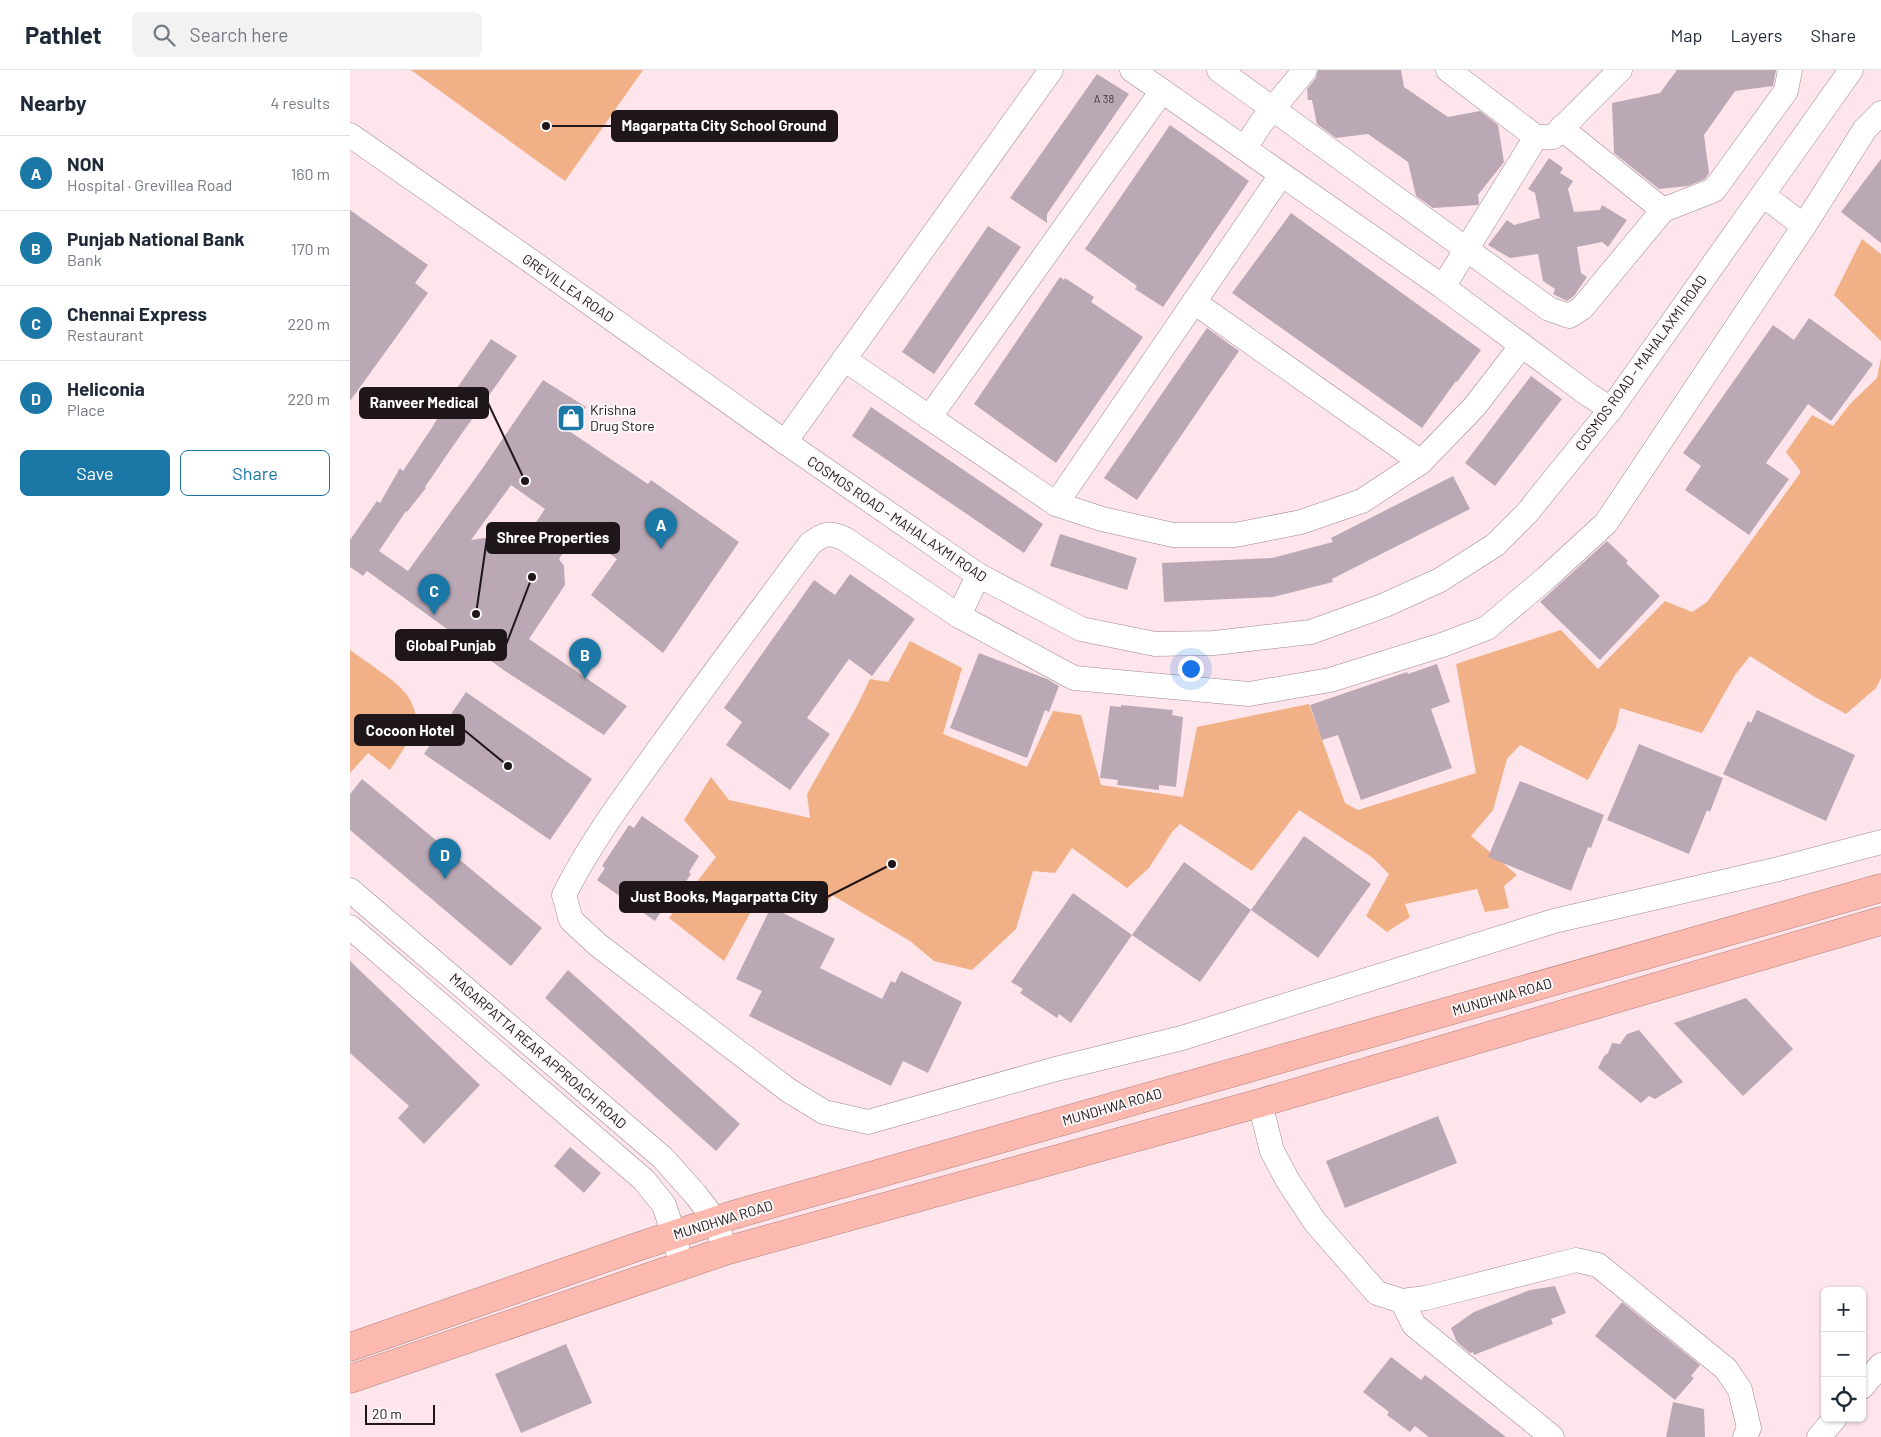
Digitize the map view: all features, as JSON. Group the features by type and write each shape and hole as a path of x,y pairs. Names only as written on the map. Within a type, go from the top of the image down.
{"highway":[{"name":"MUNDHWA ROAD","path":"350,1347 716,1221 1881,888"},
{"path":"350,1380 725,1251 1260,1103 1881,921"},
{"path":"1491,1000 1501,1032"}],"street":[{"path":"785,442 1051,70"},
{"path":"1132,70 1443,287 1589,395 1611,409"},
{"path":"1219,70 1549,309 1569,316 1582,308 1663,210 1714,190 1786,91 1790,70"},
{"path":"1245,148 1272,108 1305,70"},
{"path":"1448,70 1536,137 1553,137 1620,70"},
{"name":"COSMOS ROAD - MAHALAXMI ROAD","path":"785,442 978,575 1081,629 1155,644 1214,643 1311,632 1385,605 1440,580 1495,545 1527,513 1611,409 1851,70"},
{"path":"929,418 1162,91"},
{"path":"1881,113 1865,129 1804,226 1606,523 1545,579 1487,628 1442,645 1330,680 1248,694 1074,678 959,616 845,539 832,534 819,536 810,544 645,768 576,871 564,895 571,920 598,945 788,1090 824,1112 868,1122 1052,1070 1182,1038 1554,921 1779,869 1881,842"},
{"path":"1562,128 1663,210"},
{"name":"GREVILLEA ROAD","path":"350,135 785,442"},
{"path":"1443,287 1536,137"},
{"path":"1056,504 1281,175"},
{"path":"1763,195 1804,226"},
{"path":"1194,302 1421,462"},
{"path":"844,359 1056,504 1102,519 1173,535 1235,535 1301,522 1362,501 1421,462 1475,406 1522,345"},
{"path":"959,616 978,575"},
{"name":"MAGARPATTA REAR APPROACH ROAD","path":"350,890 663,1158 716,1221"},
{"name":"MAGARPATTA REAR APPROACH ROAD","path":"350,927 644,1180 664,1205 674,1234 681,1265"},
{"path":"1260,1103 1272,1150 1288,1181 1315,1222 1377,1293 1402,1301 1426,1298 1576,1260 1598,1265 1726,1369 1740,1390 1749,1428 1745,1437"},
{"path":"716,1221 725,1251"},
{"path":"1402,1301 1414,1325 1552,1437"},
{"path":"1866,1382 1881,1365"},
{"path":"1819,1437 1832,1422"}],"shaded area":[{"path":"411,70 643,70 565,181"},
{"path":"1862,239 1881,254 1881,341 1834,295"},
{"path":"1881,358 1881,678 1876,688 1846,714 1750,656 1735,675 1702,733 1620,708 1616,727 1588,780 1520,745 1507,759 1493,810 1471,836 1517,875 1504,886 1509,908 1485,912 1477,889 1405,904 1410,917 1387,932 1366,916 1389,874 1373,858 1299,810 1252,871 1180,824 1172,832 1149,868 1127,888 1072,848 1055,873 1033,871 1016,929 972,970 934,961 910,941 832,895 822,912 766,884 724,961 669,918 716,857 684,820 711,777 729,800 810,818 807,794 856,708 870,679 888,682 910,641 962,668 943,734 1027,767 1053,711 1081,715 1101,785 1183,797 1197,727 1309,704 1345,803 1358,810 1476,773 1456,664 1561,630 1598,669 1665,601 1692,612 1707,602 1801,472 1786,452 1812,415 1833,426 1850,404 1877,378"},
{"path":"350,650 402,689 413,705 419,725 390,770 368,753 350,773"}],"building":[{"path":"1318,70 1401,70 1404,87 1448,117 1480,111 1498,125 1504,162 1478,195 1478,205 1433,208 1416,196 1408,162 1368,134 1336,138 1317,124 1312,100 1308,100 1307,89 1316,78"},
{"path":"1677,70 1776,70 1773,86 1735,91 1704,135 1709,173 1705,179 1688,186 1659,189 1614,153 1612,103 1660,93"},
{"path":"1097,74 1129,94 1047,214 1047,223 1010,198"},
{"path":"1170,125 1249,181 1163,307 1135,289 1137,286 1085,249"},
{"path":"1549,158 1563,168 1560,173 1573,181 1568,189 1574,212 1600,210 1602,205 1627,220 1608,247 1602,242 1577,247 1581,273 1587,277 1574,296 1567,301 1553,294 1555,289 1543,281 1538,254 1510,258 1488,245 1507,220 1514,225 1540,218 1535,193 1528,189"},
{"path":"1881,159 1881,243 1841,212"},
{"path":"350,210 428,265 415,283 428,293 350,401"},
{"path":"1291,213 1481,350 1422,428 1232,293"},
{"path":"988,226 1021,247 934,374 902,352"},
{"path":"1060,277 1064,280 1065,278 1094,297 1091,302 1143,337 1056,463 974,404"},
{"path":"1809,318 1873,364 1831,421 1808,404 1766,463 1789,479 1749,535 1685,490 1701,466 1683,453 1773,325 1794,340"},
{"path":"1207,328 1239,351 1137,500 1104,478"},
{"path":"491,339 517,356 453,446 426,488 406,511 379,551 408,571 482,469 543,380 586,407 569,431 648,484 651,480 739,542 663,653 591,595 617,559 577,531 559,559 564,566 565,585 529,639 627,706 604,735 505,671 367,571 363,576 350,567 350,540 377,501 380,503 400,468 403,471","holes":["511,485 545,509 528,534 519,533 471,540"]},
{"path":"1531,376 1562,399 1495,486 1465,463"},
{"path":"871,407 1043,524 1024,553 852,436"},
{"path":"1453,476 1470,509 1332,579 1333,582 1273,597 1164,602 1162,563 1272,558 1333,542 1331,538"},
{"path":"1060,534 1137,558 1127,590 1050,566"},
{"path":"1607,541 1628,561 1626,563 1660,596 1600,660 1540,602"},
{"path":"850,574 915,619 872,676 849,659 807,718 830,734 790,790 726,745 742,722 724,708 814,580 835,595"},
{"path":"979,653 1047,679 1059,686 1049,712 1045,710 1027,758 950,728"},
{"path":"1437,664 1450,702 1431,709 1452,768 1361,800 1338,735 1322,740 1310,705 1407,672 1408,674"},
{"path":"466,692 592,779 550,840 424,754"},
{"path":"1121,705 1173,710 1172,715 1183,717 1176,787 1159,785 1159,790 1117,785 1118,780 1100,778 1110,706 1121,707"},
{"path":"1757,710 1855,755 1826,821 1723,774 1748,721 1751,723"},
{"path":"1639,744 1723,778 1710,812 1707,810 1689,854 1607,820"},
{"path":"362,779 542,928 511,966 350,830 350,794"},
{"path":"1520,781 1604,815 1591,848 1588,847 1571,891 1488,857"},
{"path":"642,816 699,856 689,872 691,874 667,910 664,907 655,921 597,880 605,868 602,866 629,825 634,828"},
{"path":"1304,836 1371,884 1318,958 1251,910"},
{"path":"1184,862 1251,910 1200,982 1132,935"},
{"path":"1073,893 1132,935 1071,1023 1059,1014 1057,1018 1020,993 1023,989 1011,982"},
{"path":"771,907 835,939 820,968 882,999 891,981 895,983 901,971 962,1002 928,1073 903,1061 891,1086 749,1016 762,991 736,979"},
{"path":"350,961 480,1085 424,1144 398,1118 409,1106 350,1053"},
{"path":"568,970 740,1124 716,1151 545,998"},
{"path":"1746,998 1793,1049 1743,1096 1674,1023"},
{"path":"1639,1030 1683,1082 1655,1099 1649,1096 1641,1103 1598,1068 1612,1043 1620,1044 1627,1034"},
{"path":"1438,1116 1457,1163 1345,1208 1326,1161"},
{"path":"570,1147 601,1173 584,1193 554,1166"},
{"path":"1555,1286 1566,1313 1551,1319 1553,1324 1474,1355 1473,1352 1470,1353 1457,1342 1451,1328 1474,1312 1530,1290"},
{"path":"1622,1302 1700,1365 1691,1376 1694,1378 1675,1400 1595,1336"},
{"path":"566,1344 592,1403 521,1433 495,1374"},
{"path":"1391,1357 1421,1380 1425,1375 1506,1437 1429,1437 1415,1426 1410,1432 1387,1415 1389,1412 1363,1392"},
{"path":"1673,1402 1704,1409 1705,1437 1666,1437"}],"place":[{"name":"Magarpatta City School Ground","path":"546,126"},
{"name":"Krishna Drug Store","path":"571,418"},
{"name":"Ranveer Medical","path":"525,481"},
{"name":"NON","path":"661,549"},
{"name":"Global Punjab","path":"532,577"},
{"name":"Shree Properties","path":"476,614"},
{"name":"Chennai Express","path":"434,615"},
{"name":"Punjab National Bank","path":"585,679"},
{"name":"Cocoon Hotel","path":"508,766"},
{"name":"Just Books, Magarpatta City","path":"892,864"},
{"name":"Heliconia","path":"445,879"}]}
